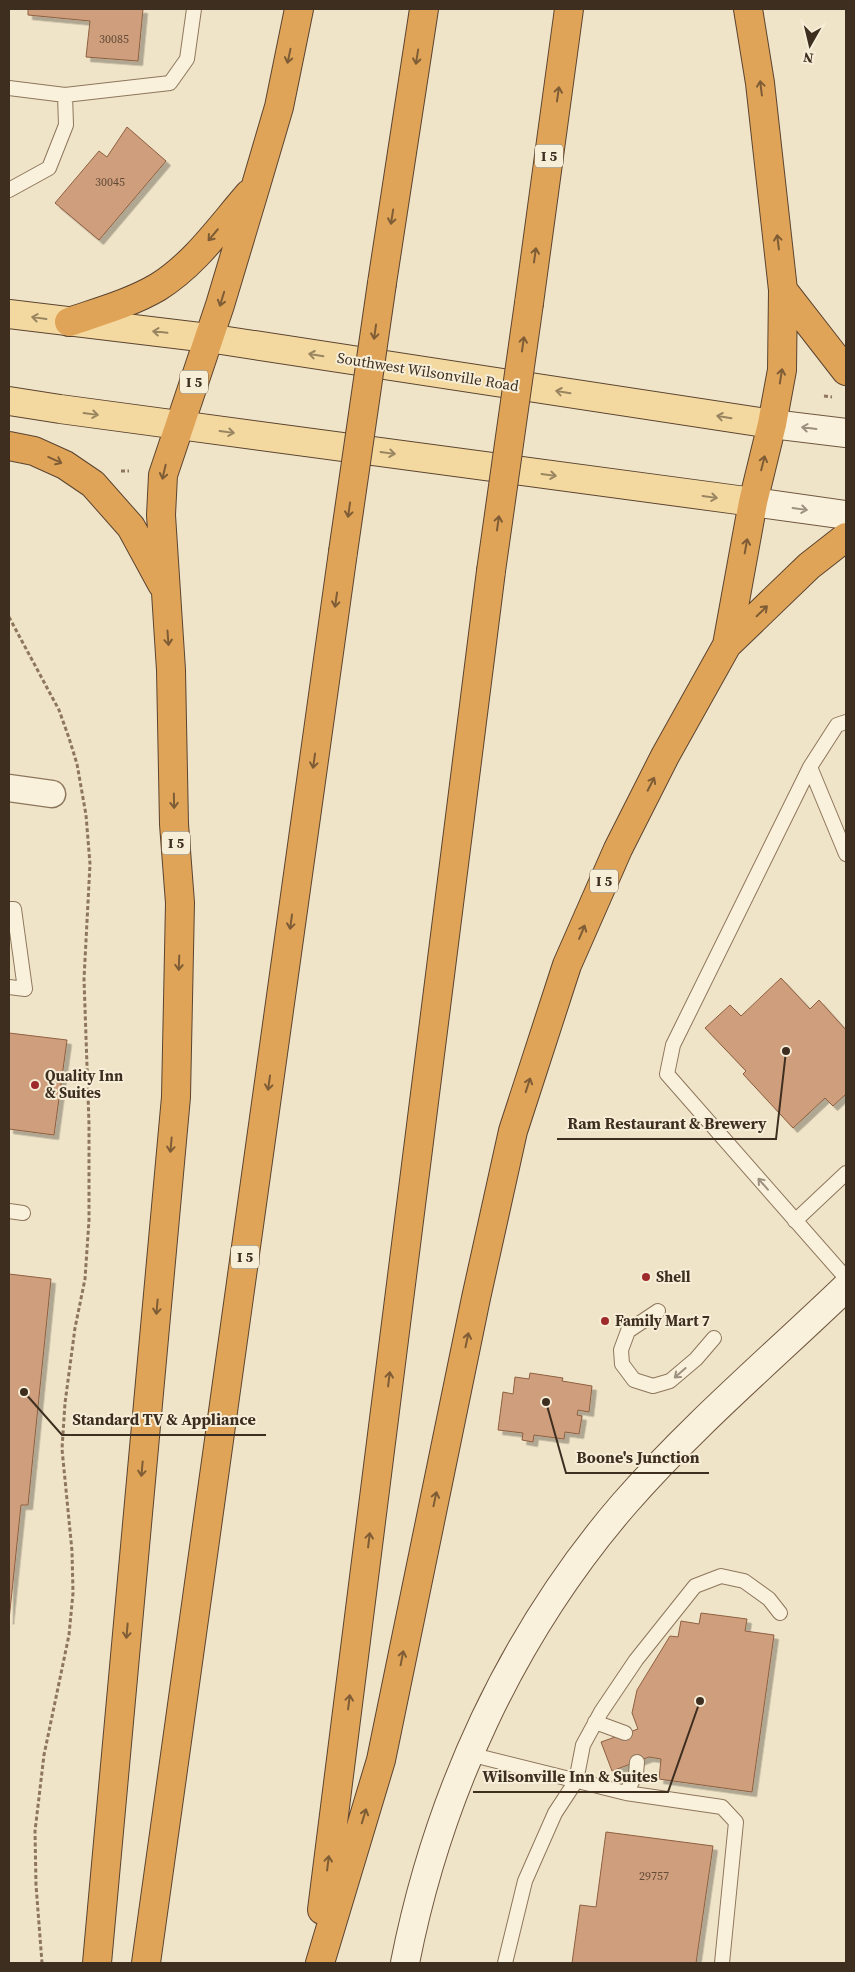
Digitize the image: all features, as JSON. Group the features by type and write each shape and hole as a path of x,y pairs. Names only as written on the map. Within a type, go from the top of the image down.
{"highway":[{"name":"I 5","path":"97,1963 176,1097 180,903 174,824 171,670 161,515 163,474 220,305 256,185 278,107 299,9"},
{"name":"I 5","path":"146,1963 343,552 424,9"},
{"name":"I 5","path":"316,1963 491,571 569,9"},
{"name":"I 5","path":"727,646 753,502 772,424 782,370 783,290 760,84 748,9"},
{"name":"I 5","path":"69,322 113,307 163,283 194,259 256,185"},
{"path":"783,290 846,371"},
{"name":"I 5","path":"9,446 34,450 65,465 94,484 122,514 165,590"},
{"name":"I 5","path":"320,1963 381,1760 476,1298 513,1131 568,965 618,849 665,756 727,646 809,566 846,537"}],"main road":[{"name":"Southwest Wilsonville Road","path":"9,314 208,338 772,424"},
{"path":"9,401 753,502"}],"street":[{"name":"Southwest Wilsonville Road","path":"772,424 846,433"},
{"path":"753,502 846,515"},
{"path":"9,788 52,794"},
{"path":"405,1963 432,1851 469,1754 498,1693 527,1641 573,1571 624,1505 672,1452 846,1287"}],"lane":[{"path":"9,88 65,95 170,83 187,59 194,9"},
{"path":"9,190 49,168 66,125 65,95"},
{"path":"846,722 837,725 810,767 673,1045 666,1074 846,1278"},
{"path":"810,767 846,854"},
{"path":"9,909 14,910 25,989 9,987"},
{"path":"795,1221 846,1173"},
{"path":"658,1311 628,1330 621,1350 622,1364 634,1380 653,1386 670,1381 696,1359 714,1338"},
{"path":"505,1963 525,1881 555,1813 576,1781 583,1745 595,1722 636,1660 695,1586 721,1576 744,1581 769,1600 780,1613"},
{"path":"595,1722 625,1733"},
{"path":"469,1754 626,1793 722,1807 736,1822 722,1963"},
{"path":"626,1793 636,1774 637,1762"}],"path":[{"path":"9,618 58,710 69,738 77,764 86,815 90,864 84,979 89,1124 89,1220 85,1279 75,1328 65,1402 62,1449 72,1551 73,1593 69,1634 44,1755 35,1831 36,1885 42,1963"}],"building":[{"path":"28,9 143,9 138,61 86,57 90,21 28,15"},
{"path":"127,127 166,161 99,240 55,203 99,151 107,157"},
{"path":"781,978 810,1009 819,1000 846,1030 846,1094 833,1106 825,1098 793,1128 743,1074 746,1071 705,1028 730,1005 741,1016"},
{"name":"Quality Inn & Suites","path":"9,1033 67,1040 54,1135 9,1129"},
{"path":"9,1274 51,1279 28,1505 21,1505 9,1620"},
{"path":"530,1373 563,1378 562,1381 592,1386 589,1412 578,1410 577,1415 582,1416 579,1434 565,1432 564,1439 534,1435 533,1442 522,1440 523,1433 498,1430 503,1392 513,1394 515,1377 529,1379"},
{"path":"701,1613 747,1619 745,1631 774,1635 752,1792 659,1779 661,1759 649,1757 612,1771 601,1742 638,1729 632,1713 637,1690 670,1636 678,1637 681,1621 699,1624"},
{"path":"606,1832 713,1846 696,1963 572,1963 580,1905 596,1907"}],"place":[{"name":"Ram Restaurant & Brewery","path":"786,1051"},
{"name":"Quality Inn & Suites","path":"35,1085"},
{"name":"Shell","path":"646,1277"},
{"name":"Family Mart 7","path":"605,1321"},
{"name":"Standard TV & Appliance","path":"24,1392"},
{"name":"Boone's Junction","path":"546,1402"},
{"name":"Wilsonville Inn & Suites","path":"700,1701"}]}
